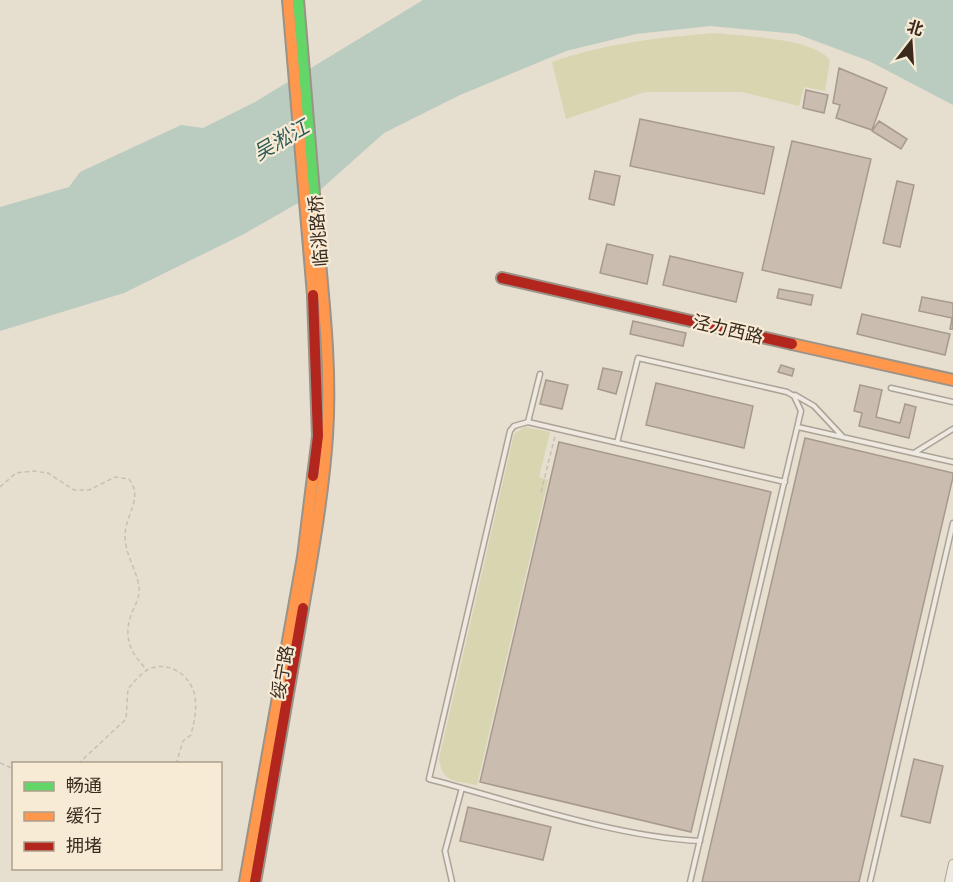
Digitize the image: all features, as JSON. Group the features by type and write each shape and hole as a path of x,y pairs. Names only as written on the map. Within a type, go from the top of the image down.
{"main road":[{"name":"临洮路桥","path":"288,0 318,358 321,462"},
{"name":"临洮路桥","path":"298,0 328,357 321,462"},
{"name":"泾力西路","path":"502,278 953,380"},
{"name":"绥宁路","path":"245,882 321,462"},
{"name":"绥宁路","path":"255,882 315,540 321,462"}],"street":[{"path":"949,882 953,864"}],"lane":[{"path":"617,443 638,358 787,392 814,406 844,438"},
{"path":"528,422 540,374"},
{"path":"891,388 953,402"},
{"path":"690,882 798,427 801,411 794,396 787,392"},
{"path":"700,841 669,839 429,779 510,431 520,423 528,422 785,482"},
{"path":"798,427 953,462"},
{"path":"913,453 953,429"},
{"path":"870,882 953,523"},
{"path":"452,882 445,851 462,788"}],"path":[{"path":"541,492 557,429"},
{"path":"0,487 16,473 33,471 48,473 74,490 89,490 115,477 129,479 135,487 135,502 126,522 126,550 138,584 139,596 127,630 128,644 135,658 147,670"},
{"path":"80,762 126,719 128,689 147,670 159,666 170,667 190,681 195,694 196,710 191,735 183,741 177,762"}],"green space":[{"path":"714,33 776,39 809,47 821,53 830,60 825,91 804,87 799,106 742,92 645,92 566,119 552,62 592,50 632,42"},
{"path":"525,427 550,432 539,477 548,480 477,785 451,780 444,773 439,759 514,434"}],"water":[{"name":"吴淞江","path":"423,0 953,0 953,105 869,61 797,34 710,26 636,34 566,51 460,95 384,133 319,191 244,234 124,293 0,331 0,207 69,187 80,172 181,125 203,128 255,102"}],"building":[{"path":"839,68 887,88 872,130 836,118 840,105 833,103"},
{"path":"806,90 828,95 824,113 803,108"},
{"path":"640,119 774,147 764,194 630,166"},
{"path":"879,121 907,139 901,149 872,131"},
{"path":"792,141 871,159 841,288 762,270"},
{"path":"595,171 620,176 614,205 589,199"},
{"path":"897,181 914,185 900,247 883,243"},
{"path":"607,244 653,255 647,284 600,273"},
{"path":"670,256 743,273 736,302 663,285"},
{"path":"779,289 813,295 811,305 777,298"},
{"path":"922,297 953,303 953,329 950,329 952,318 919,311"},
{"path":"862,314 950,334 945,355 857,334"},
{"path":"633,321 686,333 683,346 630,334"},
{"path":"781,365 794,369 792,376 778,372"},
{"path":"603,368 622,372 616,394 598,389"},
{"path":"546,380 568,385 562,409 540,404"},
{"path":"656,383 753,406 744,448 646,425"},
{"path":"860,385 882,390 876,417 900,423 905,404 916,407 909,438 859,426 862,413 854,411"},
{"path":"805,438 953,473 953,477 859,882 702,882"},
{"path":"559,442 771,492 691,832 480,782"},
{"path":"914,759 943,766 930,823 901,816"},
{"path":"468,807 551,827 543,860 460,841"}],"traffic: fast":[{"path":"298,0 316,218"}],"traffic: slow":[{"path":"288,0 313,295"},
{"path":"303,608 320,501 328,409 326,327 316,218"},
{"path":"792,344 953,380"},
{"path":"245,882 303,557 313,476"}],"traffic: jam":[{"path":"502,278 792,344"},
{"path":"313,295 318,436 313,476"},
{"path":"255,882 303,608"}]}
